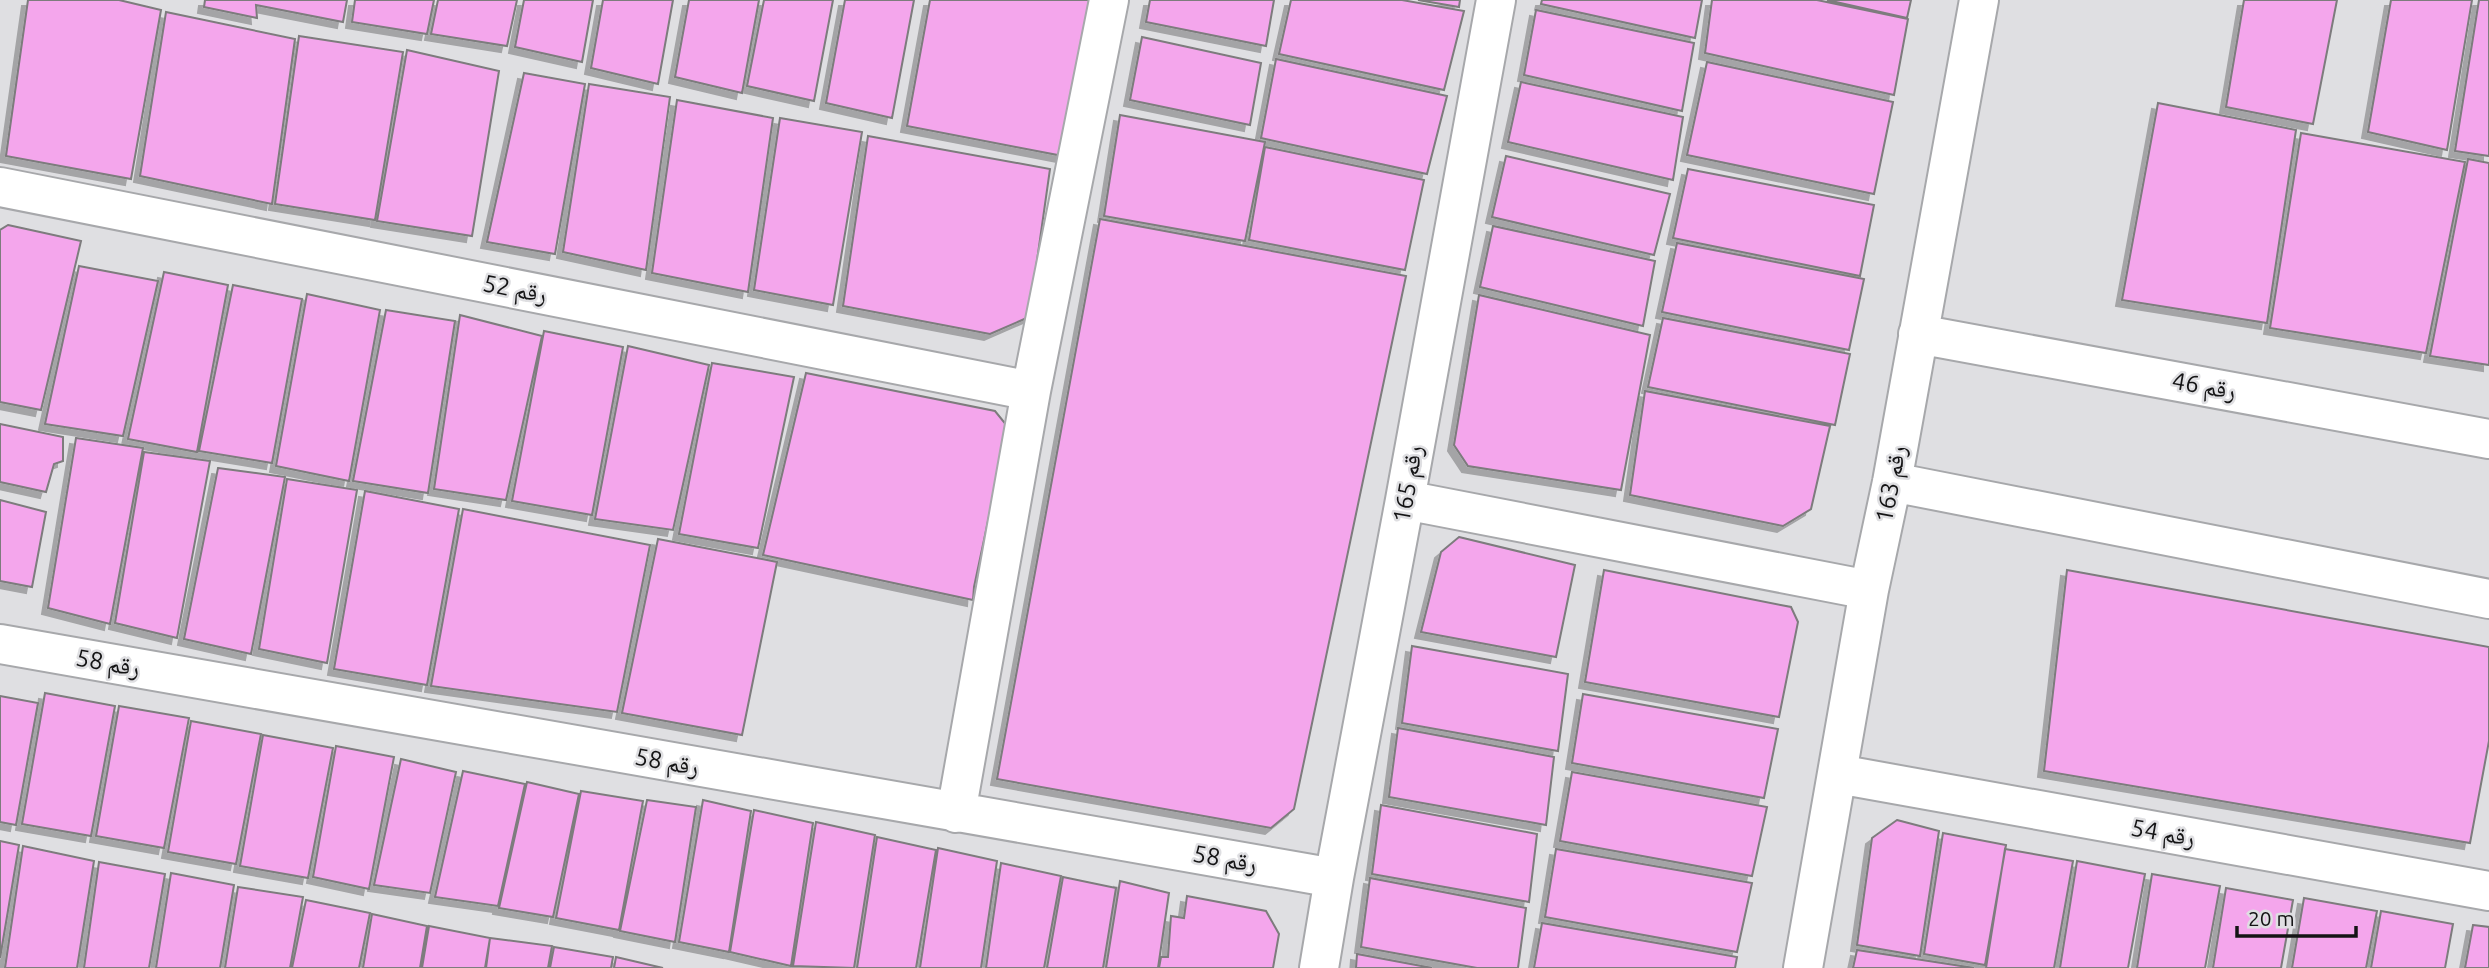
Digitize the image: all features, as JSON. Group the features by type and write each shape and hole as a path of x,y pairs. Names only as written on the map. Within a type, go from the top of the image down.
{"street":[{"path":"956,813 1031,391 1109,0"},
{"name":"رقم 165","path":"1319,968 1496,0"},
{"name":"رقم 163","path":"1803,968 1869,590 1892,482 1979,0"},
{"name":"رقم 52","path":"0,187 1031,391"},
{"name":"رقم 46","path":"1918,334 2489,439"},
{"path":"1892,482 2489,599"},
{"path":"1405,500 1869,590"},
{"name":"رقم 58","path":"0,644 1334,878"},
{"name":"رقم 54","path":"1838,774 2489,891"}],"building":[{"path":"28,0 119,0 161,10 131,179 6,156"},
{"path":"205,0 347,0 343,22 256,5 257,18 204,7"},
{"path":"355,0 434,0 427,34 352,22"},
{"path":"438,0 517,0 507,46 431,34"},
{"path":"524,0 593,0 582,62 515,47"},
{"path":"603,0 673,0 658,84 591,68"},
{"path":"689,0 759,0 742,93 675,77"},
{"path":"764,0 833,0 814,101 747,86"},
{"path":"845,0 914,0 892,118 826,103"},
{"path":"930,0 1088,0 1090,3 1063,156 907,126"},
{"path":"1150,0 1274,0 1266,46 1146,22"},
{"path":"1291,0 1402,0 1464,11 1444,90 1279,54"},
{"path":"1418,0 1460,0 1459,7"},
{"path":"1542,0 1702,0 1695,38 1541,4"},
{"path":"1712,0 1817,0 1908,19 1894,95 1705,53"},
{"path":"1827,0 1911,0 1907,18"},
{"path":"2244,0 2337,0 2313,124 2226,107"},
{"path":"2391,0 2472,0 2447,150 2368,132"},
{"path":"2479,0 2489,0 2489,156 2455,151"},
{"path":"1536,10 1694,43 1682,111 1524,75"},
{"path":"166,12 295,39 272,204 140,176"},
{"path":"299,36 403,52 375,220 275,204"},
{"path":"1142,37 1261,63 1250,125 1130,100"},
{"path":"407,50 499,71 472,236 377,221"},
{"path":"1276,59 1447,96 1427,174 1261,138"},
{"path":"1707,62 1893,102 1874,194 1687,155"},
{"path":"524,73 585,84 555,254 487,242"},
{"path":"1521,82 1683,117 1673,180 1508,142"},
{"path":"589,84 670,97 646,270 563,252"},
{"path":"677,100 773,118 748,292 652,273"},
{"path":"2158,103 2296,130 2267,323 2122,300"},
{"path":"1120,115 1265,142 1245,241 1104,216"},
{"path":"780,118 862,132 833,305 754,290"},
{"path":"2301,133 2465,162 2426,353 2270,328"},
{"path":"868,136 1050,169 1029,317 990,334 843,306"},
{"path":"1265,147 1424,180 1405,270 1249,240"},
{"path":"1506,156 1670,194 1654,255 1492,217"},
{"path":"2468,159 2489,163 2489,365 2430,356"},
{"path":"1688,169 1874,205 1860,276 1673,238"},
{"path":"1100,219 1406,276 1294,809 1271,828 997,779"},
{"path":"8,225 81,241 41,410 0,402 0,230"},
{"path":"1493,226 1655,261 1643,326 1480,287"},
{"path":"1677,243 1864,279 1849,350 1662,312"},
{"path":"79,266 158,281 123,436 45,424"},
{"path":"164,272 228,285 197,452 128,439"},
{"path":"233,285 302,299 272,463 199,451"},
{"path":"307,294 380,310 349,481 276,466"},
{"path":"1479,295 1650,335 1621,490 1468,466 1454,445"},
{"path":"386,310 455,321 428,493 353,481"},
{"path":"460,315 542,336 506,500 434,489"},
{"path":"1663,318 1850,354 1835,425 1648,387"},
{"path":"544,331 623,347 592,515 512,501"},
{"path":"628,346 709,365 673,530 595,519"},
{"path":"712,363 794,377 758,548 679,534"},
{"path":"806,373 995,411 1008,427 973,600 763,555"},
{"path":"1645,391 1830,426 1811,509 1783,526 1630,495"},
{"path":"0,424 63,437 63,461 54,464 46,492 0,482"},
{"path":"76,438 143,448 110,624 48,608"},
{"path":"144,452 210,461 177,638 115,623"},
{"path":"218,468 285,477 251,654 184,639"},
{"path":"287,479 357,490 327,663 259,649"},
{"path":"365,491 459,509 427,685 334,669"},
{"path":"0,500 46,512 32,587 0,581"},
{"path":"463,509 650,545 617,712 431,686"},
{"path":"1459,537 1575,565 1556,657 1421,632 1441,552"},
{"path":"658,539 777,562 742,735 622,713"},
{"path":"1604,570 1791,607 1798,622 1779,717 1585,682"},
{"path":"2067,570 2489,647 2489,741 2470,843 2044,771"},
{"path":"1412,646 1568,674 1558,751 1402,723"},
{"path":"45,693 115,706 91,836 22,824"},
{"path":"1583,694 1778,729 1764,798 1572,763"},
{"path":"0,696 38,703 16,825 0,822"},
{"path":"119,706 189,718 164,848 96,836"},
{"path":"191,721 261,734 236,864 168,852"},
{"path":"1398,728 1554,757 1546,825 1389,797"},
{"path":"263,735 333,748 308,878 240,866"},
{"path":"336,746 394,757 369,889 313,877"},
{"path":"401,759 456,772 430,893 374,885"},
{"path":"463,771 525,784 498,906 435,897"},
{"path":"1572,772 1767,807 1752,876 1560,841"},
{"path":"527,782 579,794 553,917 499,908"},
{"path":"581,791 643,801 619,930 556,918"},
{"path":"647,800 696,807 675,942 620,931"},
{"path":"703,800 751,811 729,952 679,942"},
{"path":"1381,805 1537,834 1529,902 1372,874"},
{"path":"754,810 813,823 791,966 730,952"},
{"path":"1897,820 1939,831 1920,956 1857,945 1872,838"},
{"path":"816,822 875,835 854,968 793,966"},
{"path":"1943,833 2006,845 1985,965 1924,954"},
{"path":"877,837 936,850 916,968 857,968"},
{"path":"0,841 19,845 0,958"},
{"path":"23,846 94,861 77,968 5,968"},
{"path":"938,848 997,861 981,968 920,968"},
{"path":"1556,849 1752,883 1737,952 1545,917"},
{"path":"2005,849 2073,861 2054,968 1986,968"},
{"path":"2077,861 2145,874 2128,968 2060,968"},
{"path":"99,862 165,874 149,968 84,968"},
{"path":"1001,863 1061,876 1044,968 986,968"},
{"path":"171,873 234,885 220,968 156,968"},
{"path":"2152,874 2220,886 2205,968 2137,968"},
{"path":"1063,877 1116,888 1103,968 1047,968"},
{"path":"1370,878 1526,908 1518,968 1477,968 1361,947"},
{"path":"1120,881 1169,893 1158,968 1106,968"},
{"path":"238,887 303,897 290,968 225,968"},
{"path":"2226,888 2293,900 2281,968 2213,968"},
{"path":"1187,896 1266,911 1279,934 1273,968 1159,968 1161,957 1168,957 1171,916 1184,918"},
{"path":"2304,898 2377,911 2366,968 2292,968"},
{"path":"306,900 370,913 359,968 292,968"},
{"path":"2381,911 2453,924 2445,968 2371,968"},
{"path":"372,914 427,926 420,968 363,968"},
{"path":"1542,923 1737,957 1735,968 1534,968"},
{"path":"2473,925 2489,927 2489,968 2465,968"},
{"path":"429,926 490,938 485,968 422,968"},
{"path":"490,938 552,946 548,968 486,968"},
{"path":"554,947 613,957 611,968 550,968"},
{"path":"1857,950 1974,968 1853,968"},
{"path":"1357,954 1432,968 1356,968"},
{"path":"616,957 663,968 614,968"}]}
